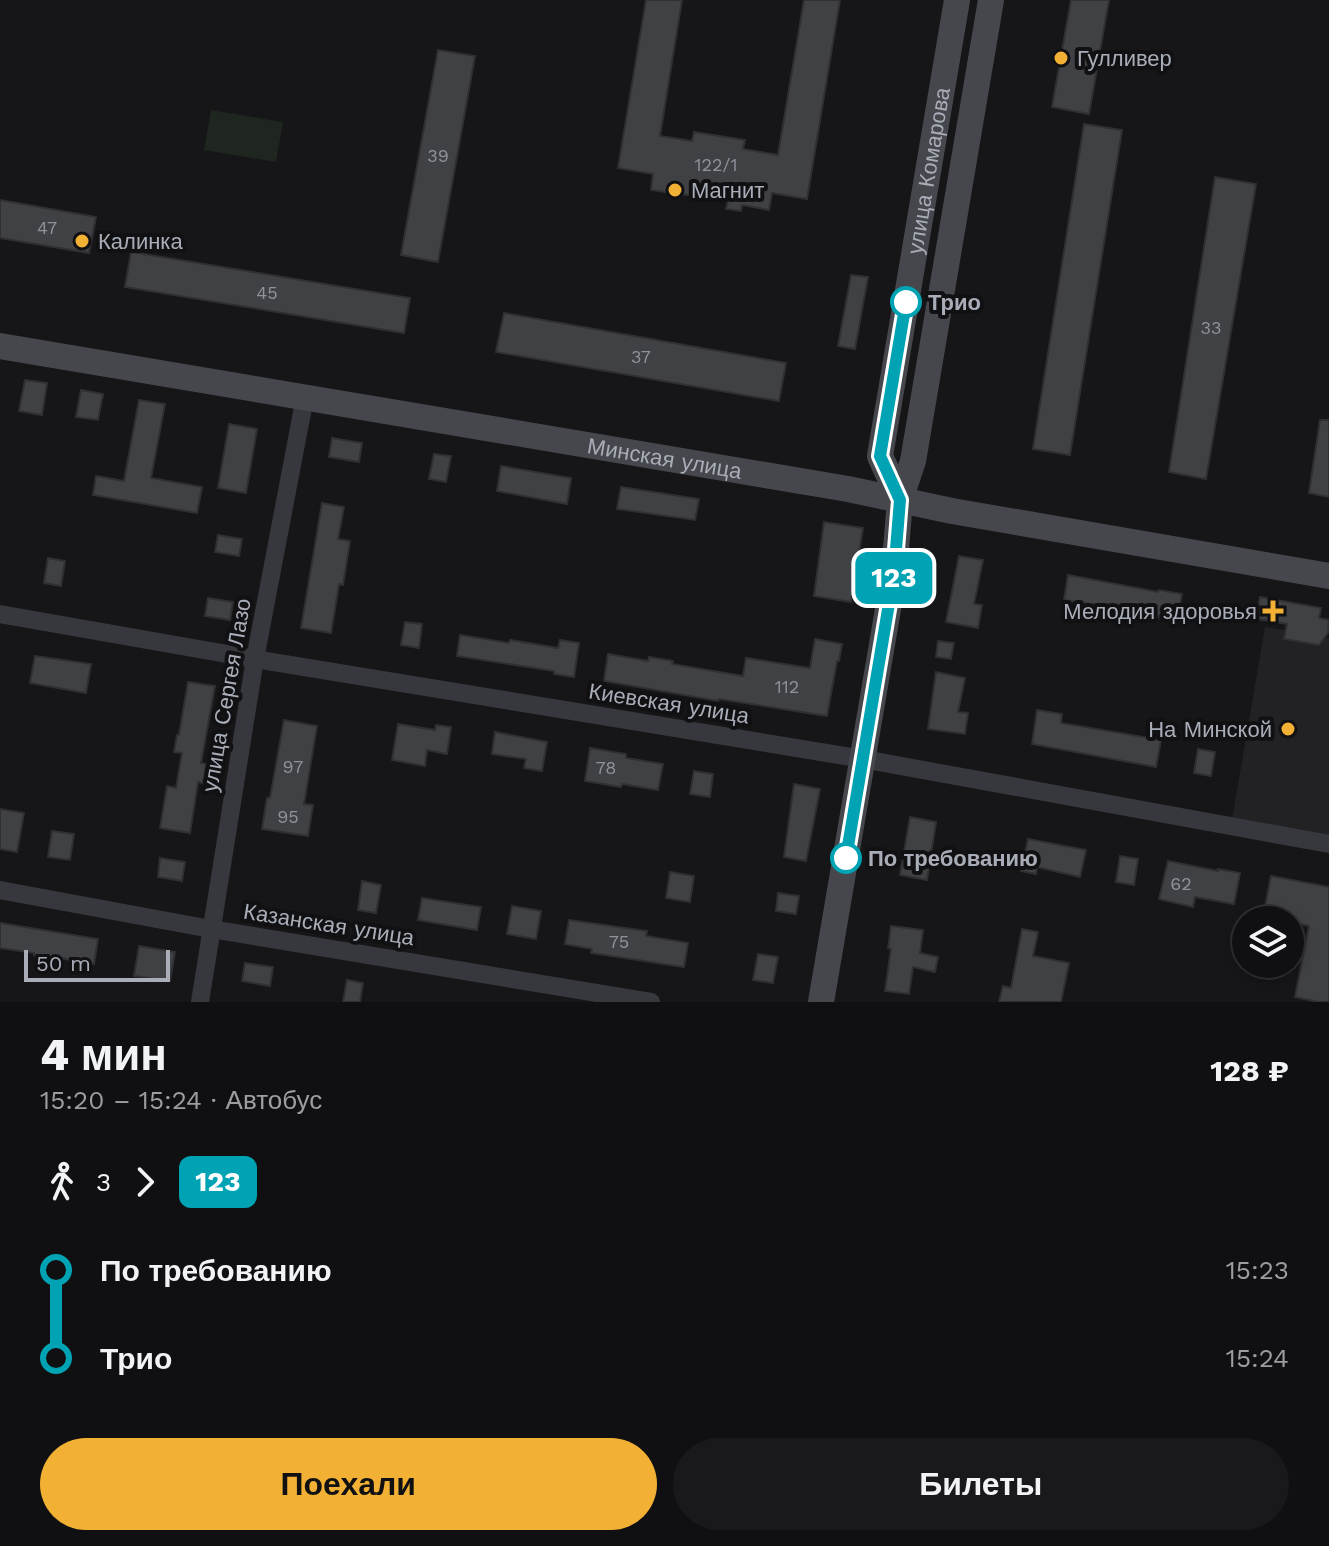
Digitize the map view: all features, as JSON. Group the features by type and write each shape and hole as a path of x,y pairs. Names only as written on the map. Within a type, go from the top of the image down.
{"main road":[{"name":"улица Комарова","path":"821,1002 894,574 900,500 880,456 957,0"},
{"path":"900,500 913,461 991,0"},
{"name":"Минская улица","path":"0,346 848,489 968,514 1329,576"}],"street":[{"name":"улица Сергея Лазо","path":"200,1002 255,659 305,397"},
{"name":"Киевская улица","path":"0,614 863,759 1329,844"},
{"name":"Казанская улица","path":"0,890 211,929 651,1002"}],"shaded area":[{"path":"211,110 283,122 276,162 204,150"},
{"name":"На Минской","path":"1265,627 1329,638 1329,837 1232,820"}],"building":[{"path":"646,0 682,0 660,136 692,141 694,132 745,140 743,149 778,155 804,0 840,0 807,199 772,193 769,210 742,205 741,211 726,209 728,201 651,190 653,174 618,168"},
{"path":"1071,0 1109,0 1089,114 1052,107"},
{"path":"438,50 475,56 438,262 401,255"},
{"path":"1084,124 1122,130 1070,455 1033,449"},
{"path":"1215,177 1256,184 1206,479 1169,472"},
{"path":"0,200 96,217 89,253 0,238"},
{"path":"131,252 410,298 404,333 125,287"},
{"path":"851,275 868,277 855,349 838,346"},
{"path":"504,313 786,363 779,401 496,352"},
{"path":"25,380 47,383 42,415 19,411"},
{"path":"81,390 103,394 98,420 76,417"},
{"path":"139,400 165,404 151,478 202,487 197,513 93,495 96,476 124,481"},
{"path":"1320,420 1329,420 1329,497 1309,493"},
{"path":"229,424 257,429 246,493 218,488"},
{"path":"332,438 362,443 359,462 329,457"},
{"path":"434,454 451,456 446,482 429,479"},
{"path":"501,466 571,478 567,504 497,491"},
{"path":"621,487 699,499 695,520 617,509"},
{"path":"322,503 344,507 338,539 350,541 331,633 301,628"},
{"path":"824,522 863,528 851,602 814,596"},
{"path":"218,535 242,539 239,556 215,552"},
{"path":"959,556 983,560 974,604 982,605 978,628 946,622"},
{"path":"48,558 65,561 61,586 44,583"},
{"path":"1068,575 1182,594 1177,620 1133,615 1109,610 1109,607 1064,600"},
{"path":"1260,597 1321,608 1319,618 1329,620 1328,633 1319,645 1284,639 1287,624 1256,619"},
{"path":"208,598 233,602 230,620 205,616"},
{"path":"405,622 422,624 419,648 401,645"},
{"path":"460,635 558,648 560,640 579,643 574,677 457,656"},
{"path":"815,639 842,644 827,716 604,681 608,654 648,661 649,657 743,676 746,658 810,668"},
{"path":"938,641 954,643 951,659 936,657"},
{"path":"35,656 91,664 86,693 30,683"},
{"path":"936,672 965,678 958,712 968,713 965,734 928,729"},
{"path":"188,682 215,686 201,763 206,764 203,783 198,782 190,833 160,828 167,786 176,788 182,753 174,752"},
{"path":"1037,710 1062,714 1061,723 1161,740 1156,767 1032,744"},
{"path":"284,720 317,726 304,804 313,805 308,836 262,829"},
{"path":"398,724 435,730 436,725 451,727 447,754 427,750 425,766 392,760"},
{"path":"495,732 547,742 542,771 524,768 526,759 492,754"},
{"path":"590,748 663,764 658,790 585,781"},
{"path":"1198,749 1215,752 1211,776 1194,773"},
{"path":"694,771 713,774 710,797 690,794"},
{"path":"794,784 820,789 806,861 784,857"},
{"path":"0,809 24,813 17,852 0,849"},
{"path":"910,817 936,822 927,880 900,875"},
{"path":"52,831 74,834 70,860 48,857"},
{"path":"1028,839 1086,850 1080,877 1037,867 1036,874 1021,871"},
{"path":"1120,856 1138,859 1134,885 1116,882"},
{"path":"160,858 185,862 182,881 158,877"},
{"path":"1168,861 1240,873 1234,904 1195,897 1193,907 1159,899"},
{"path":"670,872 694,876 690,902 666,898"},
{"path":"1271,876 1329,887 1329,1002 1295,997 1299,978 1304,978 1304,951 1309,926 1304,925 1304,906 1265,906"},
{"path":"362,881 381,885 376,913 358,910"},
{"path":"778,893 799,896 796,914 776,911"},
{"path":"422,898 481,907 477,930 418,920"},
{"path":"512,906 541,911 536,939 507,934"},
{"path":"569,920 647,931 646,936 688,943 684,967 591,953 592,949 565,944"},
{"path":"0,923 98,939 94,964 0,948"},
{"path":"891,926 923,930 920,953 938,957 935,972 913,967 909,994 885,991"},
{"path":"1022,929 1038,932 1033,956 1069,963 1061,1002 999,1002 1003,986 1011,988"},
{"path":"139,946 175,952 170,981 134,976"},
{"path":"758,954 778,957 773,983 753,980"},
{"path":"245,963 273,967 270,986 242,981"},
{"path":"347,980 363,983 360,1002 343,1002"}],"bus line":[{"name":"123","path":"846,858 894,574 900,500 880,456 906,302"}],"place":[{"name":"Гулливер","path":"1061,58"},
{"name":"Магнит","path":"675,190"},
{"name":"Калинка","path":"82,241"},
{"name":"Трио","path":"906,302"},
{"name":"Мелодия здоровья","path":"1273,611"},
{"name":"На Минской","path":"1288,729"},
{"name":"По требованию","path":"846,858"}]}
